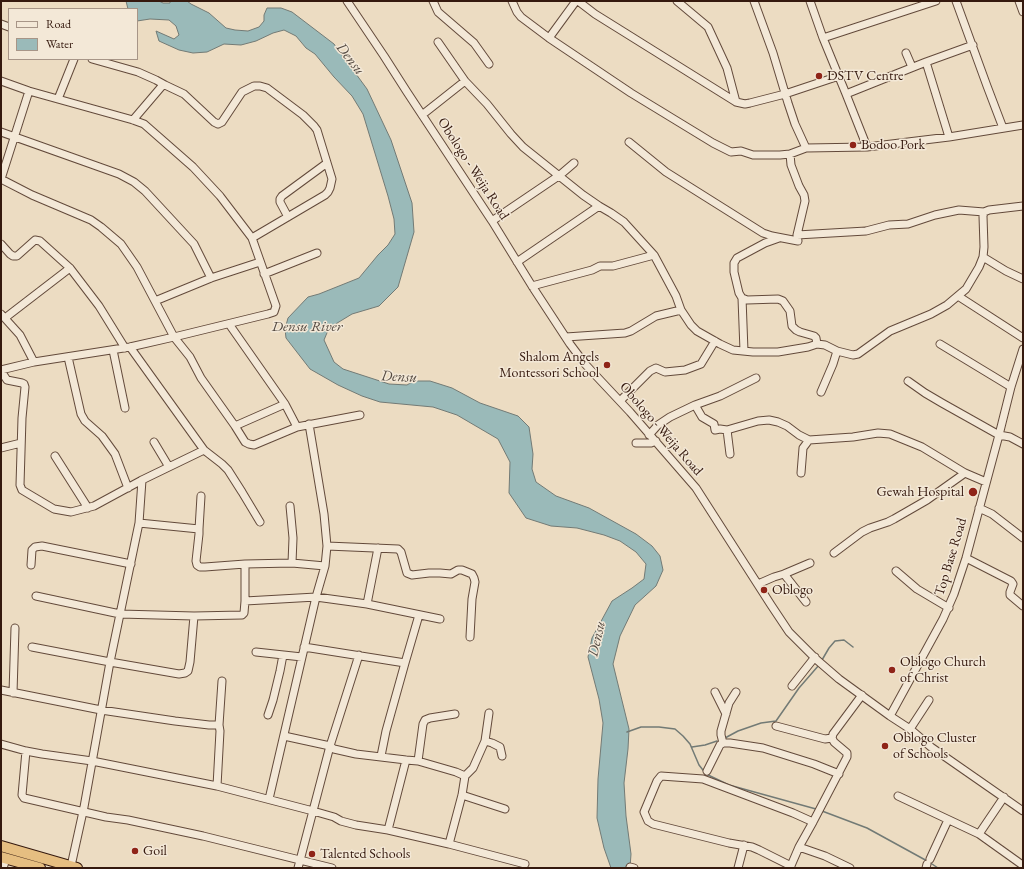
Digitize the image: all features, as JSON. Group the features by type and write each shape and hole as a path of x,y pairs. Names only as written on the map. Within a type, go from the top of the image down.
{"highway":[{"path":"1,846 74,867"},
{"path":"4,861 40,868"}],"street":[{"name":"Obologo - Weija Road","path":"347,1 492,221 532,286 585,364 650,434 696,488 789,632 839,679 910,729 931,747 1023,811"},
{"path":"433,1 438,12 474,43 489,64"},
{"path":"512,1 521,18 549,38 632,93 713,143 731,152 741,151 753,154 780,155 790,154 806,148 867,147 950,137 1023,125"},
{"path":"549,38 577,1 595,14 736,102 745,104 750,103 785,94 839,76"},
{"path":"677,1 708,27 727,68 736,102"},
{"path":"754,1 773,53 795,124 806,148"},
{"path":"810,1 823,38 867,147"},
{"path":"823,38 936,1"},
{"path":"956,1 1003,128"},
{"path":"1019,1 1023,12"},
{"path":"438,42 466,81 523,147 572,186 624,222 654,255 676,296 681,310 691,325 698,331 733,350 778,352 817,344 825,345 837,351 853,355 858,354 890,331 931,314 947,305 966,289 979,267 983,257 984,247 984,212"},
{"path":"846,94 912,67 973,45"},
{"path":"906,53 912,67"},
{"path":"58,99 74,60"},
{"path":"96,60 138,72 184,94 218,124 222,122 242,92 254,86 260,86 267,88 303,115 314,126 317,130 332,179 328,192 326,195 252,238"},
{"path":"926,62 950,137"},
{"path":"1,81 144,124 193,167 220,196 252,238 276,306 274,312 268,314 174,337 113,350 34,362 1,370 7,380 22,383 25,387 21,443 20,485 22,490 54,509 72,512 94,506 142,480 204,450"},
{"path":"422,115 466,81"},
{"path":"133,120 162,86 165,85"},
{"path":"29,90 1,179 32,195 91,220 121,244 137,267 174,337 190,357 201,378 245,442 254,445 298,427 360,414"},
{"path":"1,132 119,174 134,182 145,191 194,244 211,278"},
{"path":"629,142 666,172 763,233 798,240 797,235 804,195 799,186 790,154"},
{"path":"288,216 280,202 282,196 327,163"},
{"path":"492,221 560,175 574,163"},
{"path":"517,262 599,206"},
{"path":"797,235 866,231 889,225 908,224 936,215 959,210 984,212 989,210 1023,206"},
{"path":"744,351 742,298 739,293 734,272 734,263 737,258 765,243 781,237"},
{"path":"1,244 10,254 17,256 35,240 40,241 70,268 204,450 228,470 260,522"},
{"path":"264,274 317,253"},
{"path":"532,286 592,270 600,266 613,266 654,255"},
{"path":"983,257 1023,279"},
{"path":"155,301 211,278 260,262"},
{"path":"34,362 20,335 3,316 70,268"},
{"path":"958,296 1023,338"},
{"path":"742,298 747,300 778,299 783,301 790,311 792,326 800,332 814,336 817,344"},
{"path":"566,336 631,332 656,316 681,310"},
{"path":"229,324 285,404 298,427"},
{"path":"620,401 650,371 656,368 666,372 685,370 702,364 715,341"},
{"path":"940,344 1011,387"},
{"name":"Top Base Road","path":"890,716 949,608 966,558 1011,387 1023,348"},
{"path":"113,350 125,408"},
{"path":"821,392 834,364 837,351"},
{"path":"68,357 81,414 85,421 102,436 115,454 128,488"},
{"path":"650,434 664,420 694,405 720,396 756,378"},
{"path":"908,381 924,393 999,435 1010,437 1023,444"},
{"path":"235,426 285,404"},
{"path":"694,405 702,417 714,424 715,430 727,430 758,421 769,420 787,426 809,440 853,437 878,433 890,434 922,447 965,473 986,482"},
{"path":"270,799 304,647 325,566 328,546 309,424"},
{"path":"727,430 730,454"},
{"path":"801,473 804,448 809,440"},
{"path":"636,443 651,443 656,441"},
{"path":"154,442 169,467"},
{"path":"1,448 21,443"},
{"path":"55,456 88,508"},
{"path":"834,553 862,532 894,519 926,500 965,473"},
{"path":"74,867 82,811 110,662 139,523 142,480"},
{"path":"201,496 196,561 197,565 200,567 292,563 325,566"},
{"path":"290,506 292,563"},
{"path":"979,508 992,514 1023,538"},
{"path":"139,523 199,529"},
{"path":"30,565 32,550 35,547 42,546 131,564"},
{"path":"328,546 398,549 401,552 407,573 412,575 434,573 451,574 458,570 472,574 475,582 472,600 470,637"},
{"path":"367,604 378,548"},
{"path":"966,558 1011,582 1013,584 1010,595 1023,606"},
{"path":"758,584 774,576 784,574 810,563"},
{"path":"36,596 120,614 194,616 242,615 244,613 245,601 245,564"},
{"path":"896,571 917,589 949,608"},
{"path":"784,574 806,602"},
{"path":"245,601 316,597 367,604 440,619"},
{"path":"382,756 386,731 419,615"},
{"path":"32,647 179,674 185,673 188,671 190,662 194,616"},
{"path":"13,693 15,628"},
{"path":"304,647 405,663"},
{"path":"256,652 302,657"},
{"path":"268,715 273,700 283,655"},
{"path":"298,868 330,746 359,655"},
{"path":"792,686 815,658"},
{"path":"217,786 222,681"},
{"path":"1,690 101,710 175,721 219,725"},
{"path":"715,692 726,714"},
{"path":"723,743 721,732 729,703 736,692"},
{"path":"832,738 833,734 862,695"},
{"path":"910,729 928,700"},
{"path":"449,844 462,795 465,776 473,768 485,741 489,713"},
{"path":"418,761 423,724 426,720 455,714"},
{"path":"776,726 825,739 832,738"},
{"path":"284,736 330,746 334,749 356,754 418,761 465,776"},
{"path":"813,822 703,779 661,776 656,781 644,812 648,821 653,824 760,850 790,867 799,847 813,822 839,774 846,762 847,753 834,742 832,738"},
{"path":"485,741 500,747 502,756"},
{"path":"707,771 720,745 723,743 736,743 763,748 814,764 839,774"},
{"path":"1,744 26,751 92,760 217,786 313,811 356,825 388,830 449,844 525,864"},
{"path":"26,751 22,795 24,798 106,817 168,828 332,868"},
{"path":"388,830 406,760"},
{"path":"462,795 505,809"},
{"path":"898,796 979,834 1021,864"},
{"path":"979,834 1004,797"},
{"path":"928,863 948,820"},
{"path":"738,868 744,845"},
{"path":"799,847 825,856 850,868"}],"water":[{"name":"Densu River","path":"126,1 159,1 163,3 170,3 170,1 187,1 209,13 226,28 248,31 259,27 264,21 264,15 267,8 281,8 292,12 334,44 367,89 391,140 412,203 414,232 398,287 379,306 352,314 329,328 324,340 334,362 343,369 389,384 407,385 414,381 430,381 452,388 480,403 518,416 529,427 533,454 532,469 536,482 556,496 589,508 636,534 652,546 660,556 663,570 656,586 635,605 620,636 613,664 629,729 624,783 626,816 631,854 630,868 611,868 604,848 597,818 598,779 603,723 599,699 588,657 592,638 612,601 644,579 646,564 636,552 620,541 577,528 551,526 526,518 509,493 510,462 498,439 457,415 433,407 380,402 338,385 310,369 286,338 285,329 288,318 308,297 359,278 388,245 395,234 394,219 388,196 363,114 352,96 315,54 306,48 296,36 284,30 241,45 224,44 207,52 193,53 179,50 159,41 156,31 174,39 179,35 176,26 169,20 150,19 138,21 138,8 128,8"}],"waterway":[{"path":"822,660 835,641 844,640 853,647"},
{"path":"725,738 738,731 761,723 776,721 799,688 819,665"},
{"path":"627,732 641,727 675,729 690,744 699,765 706,774 729,785 816,809"},
{"path":"692,747 717,741"},
{"path":"822,811 867,828 938,868"}],"place":[{"name":"DSTV Centre","path":"819,76"},
{"name":"Bodoo Pork","path":"853,145"},
{"name":"Shalom Angels Montessori School","path":"607,365"},
{"name":"Gewah Hospital","path":"973,492"},
{"name":"Oblogo","path":"764,590"},
{"name":"Oblogo Church of Christ","path":"892,670"},
{"name":"Oblogo Cluster of Schools","path":"885,746"},
{"name":"Goil","path":"135,851"},
{"name":"Talented Schools","path":"312,854"}],"water label":[{"name":"Densu","path":"350,59"},
{"name":"Densu","path":"399,377"},
{"name":"Densu","path":"597,639"}]}
